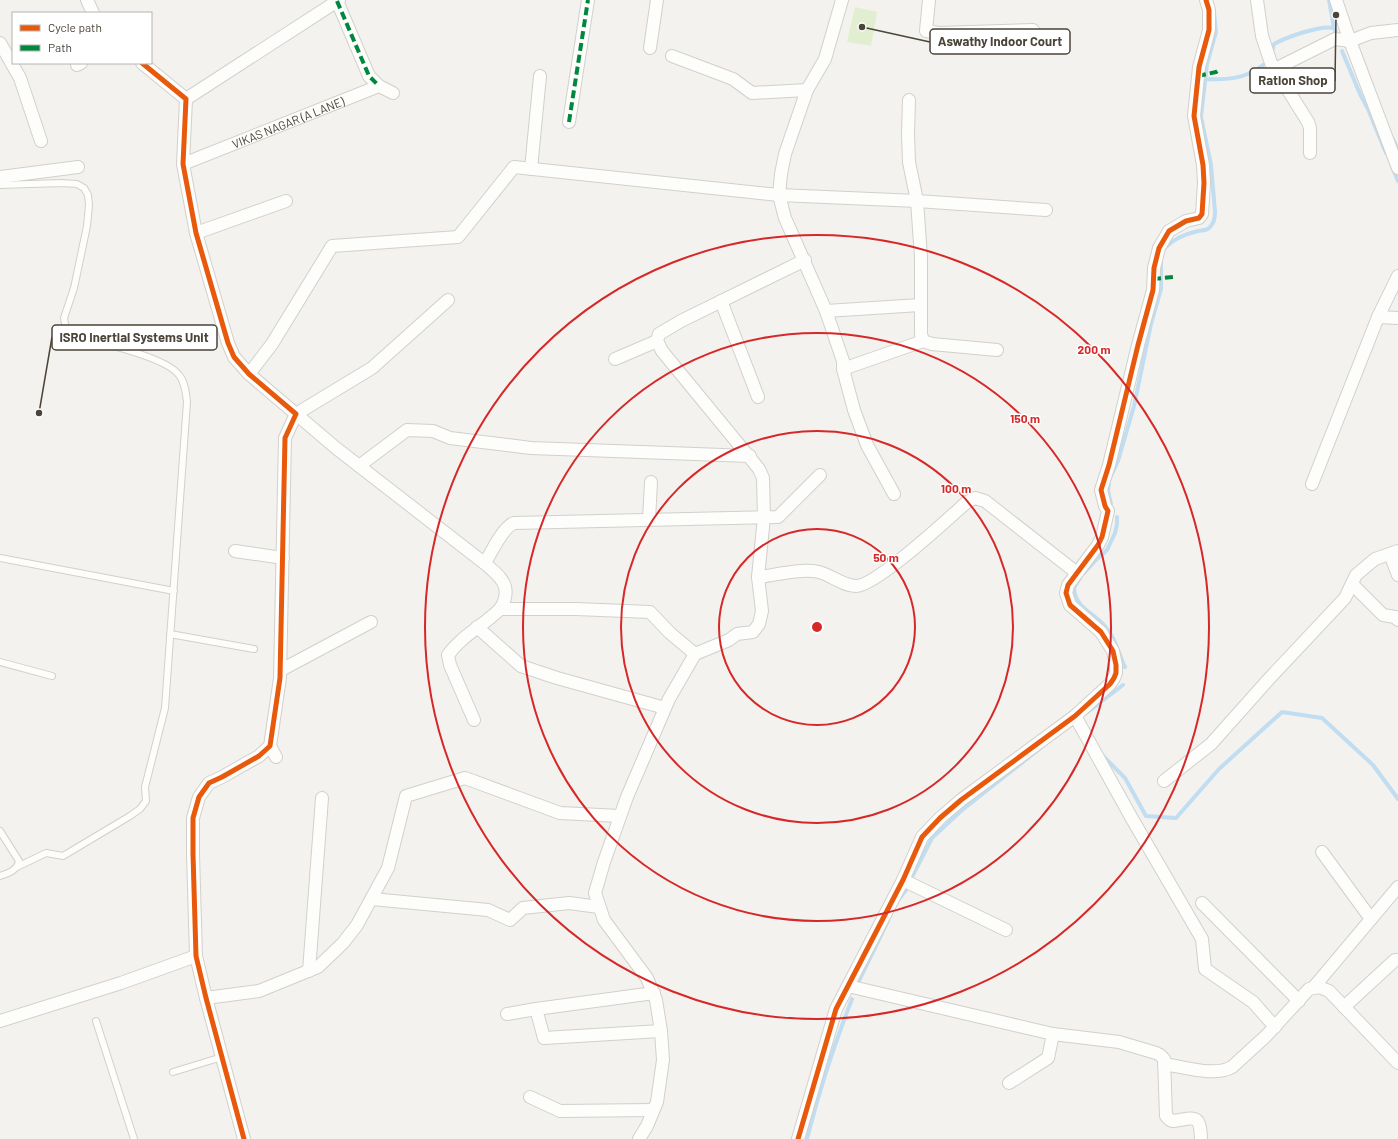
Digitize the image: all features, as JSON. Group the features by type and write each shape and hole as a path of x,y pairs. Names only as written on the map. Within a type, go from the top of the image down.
{"street":[{"path":"87,0 93,12"},
{"path":"569,122 588,0"},
{"path":"650,48 657,0"},
{"path":"842,0 825,59 807,90 785,154 779,195 786,218 826,310 843,361 843,369 854,410 867,445 894,494"},
{"path":"929,0 926,31 939,33 1033,30"},
{"path":"798,1139 836,1008 903,880 922,837 940,818 961,800 1077,720 1110,684 1116,670 1115,655 1101,632 1073,608 1066,597 1067,588 1098,545 1104,532 1108,511 1105,506 1101,490 1109,465 1153,290 1154,268 1159,248 1169,231 1186,221 1199,218 1202,214 1204,183 1203,165 1194,116 1199,67 1209,30 1209,10 1206,0"},
{"path":"1257,0 1262,36 1271,63 1308,122 1310,128 1310,153"},
{"path":"1336,0 1398,168"},
{"path":"186,99 338,1 369,76 379,86 393,93"},
{"path":"1275,69 1335,39 1350,41 1371,33 1398,30"},
{"path":"0,42 12,64"},
{"path":"672,56 733,79 752,93 807,90"},
{"path":"12,64 20,78 41,141"},
{"path":"143,64 186,99"},
{"path":"531,169 540,76"},
{"name":"VIKAS NAGAR (A LANE)","path":"183,164 379,86"},
{"path":"186,99 183,164 196,233 234,358 249,374 359,466 485,563 501,579 505,586 506,596 500,609 452,649 448,655 450,665 474,720"},
{"path":"909,100 909,162 917,201 920,257 921,334 923,341"},
{"path":"0,177 78,167"},
{"path":"249,374 272,344 332,246 458,237 514,167 779,195 917,201 1046,210"},
{"path":"196,233 286,201"},
{"path":"639,1139 647,1126 657,1102 663,1060 661,1031 654,993 647,978 604,920 595,893 626,797 669,699 695,654 729,640 737,634 753,632 759,624 762,611 758,577 764,517 762,473 750,456 662,351 657,341 659,334 680,321 805,260"},
{"path":"1312,484 1378,317 1398,276"},
{"path":"244,1139 196,956 193,818 199,798 209,783 259,756 273,751 280,670 285,438 296,414 372,368 448,300"},
{"path":"722,301 758,397"},
{"path":"826,310 920,305"},
{"path":"1378,317 1398,318"},
{"path":"615,359 657,341"},
{"path":"843,369 923,341 932,344 997,350"},
{"path":"359,466 407,430 433,431 450,438 530,448 750,456"},
{"path":"485,563 505,530 514,523 778,517 820,475"},
{"path":"649,520 651,482"},
{"path":"758,577 807,570 820,572 848,585 859,586 892,567 967,502 975,498 985,501 1077,573"},
{"path":"235,551 283,558"},
{"path":"1164,781 1211,744 1268,680 1345,598 1356,575 1374,559 1394,552 1398,575"},
{"path":"1352,584 1383,615 1395,617 1398,620"},
{"path":"500,609 576,609 650,612 670,633 695,654"},
{"path":"1383,615 1398,611"},
{"path":"280,670 371,622"},
{"path":"477,627 521,666 557,678 665,708"},
{"path":"1077,720 1202,939 1205,969 1253,1002 1275,1027"},
{"path":"206,998 259,991 309,971 318,967 343,943 357,925 388,868 406,796 465,778 560,813 620,816"},
{"path":"309,971 322,798"},
{"path":"1322,852 1372,919"},
{"path":"903,880 1006,930"},
{"path":"1164,1064 1216,1072 1227,1070 1232,1067 1266,1036 1309,990 1313,988 1398,887"},
{"path":"372,899 488,910 510,920 523,908 570,903 599,907"},
{"path":"1202,903 1299,1001"},
{"path":"0,1021 120,983 196,956"},
{"path":"1344,1007 1395,960 1398,960"},
{"path":"848,986 1053,1034 1119,1042 1156,1052 1162,1056 1164,1064 1166,1116 1172,1121 1192,1118 1197,1121 1200,1126 1201,1139"},
{"path":"1313,988 1324,988 1329,991 1398,1063"},
{"path":"507,1014 654,993"},
{"path":"536,1009 544,1038 661,1031"},
{"path":"1009,1083 1048,1058 1053,1034"},
{"path":"530,1097 560,1111 654,1110"}],"lane":[{"path":"0,185 61,183 78,184 84,188 88,195 89,206 87,226 74,288 64,318 66,329 72,336 148,356 164,363 177,372 182,381 187,402 165,708 145,787 146,801 140,809 130,816 63,856 46,853 17,867 13,871 0,876"},
{"path":"0,558 174,591"},
{"path":"170,634 254,649"},
{"path":"0,662 52,676"},
{"path":"0,831 18,858 19,861 17,867"},
{"path":"96,1021 134,1139"},
{"path":"173,1072 222,1056"}],"green space":[{"path":"855,7 877,12 871,46 847,42"}],"waterway":[{"path":"1329,0 1334,28 1337,35"},
{"path":"1165,248 1180,237 1193,232 1208,229 1214,218 1215,212 1211,165 1201,117 1207,64 1216,32 1214,12"},
{"path":"1272,51 1274,44 1295,35 1321,28 1334,28"},
{"path":"1342,51 1386,153"},
{"path":"1205,79 1236,78 1250,73 1263,65"},
{"path":"1393,139 1398,150"},
{"path":"1393,169 1398,181"},
{"path":"1111,476 1118,461 1134,406 1151,324 1161,289 1161,260"},
{"path":"1109,483 1108,491 1111,504"},
{"path":"1084,573 1107,550 1115,533 1117,517"},
{"path":"1080,578 1074,588 1075,595 1081,605 1108,630 1125,667"},
{"path":"1085,714 1123,685"},
{"path":"1103,756 1125,778 1146,816 1176,818 1219,769 1282,712 1322,718 1373,765 1398,799"},
{"path":"912,877 932,838 961,811 1043,746"},
{"path":"899,899 906,890"},
{"path":"859,981 888,921"},
{"path":"807,1139 827,1068 852,999"}],"marked path":[{"path":"569,122 588,0"},
{"path":"337,1 369,76 379,86"},
{"path":"1198,76 1219,70"},
{"path":"1153,279 1174,277"}],"cycle path":[{"path":"798,1139 836,1009 903,880 922,837 940,818 961,800 1075,716 1110,684 1116,673 1113,651 1101,632 1070,605 1066,593 1068,585 1098,545 1102,537 1108,511 1105,506 1101,490 1109,465 1153,290 1154,268 1159,248 1169,231 1186,221 1199,218 1202,214 1204,183 1203,165 1194,116 1199,67 1209,30 1209,10 1206,0"},
{"path":"143,64 186,99 183,164 196,233 228,343 234,357 249,374 296,414 285,438 280,678 270,746 259,756 209,783 199,797 193,818 196,956 244,1139"}],"place":[{"name":"Ration Shop","path":"1336,15"},
{"name":"Aswathy Indoor Court","path":"862,27"},
{"name":"ISRO Inertial Systems Unit","path":"39,413"}]}
